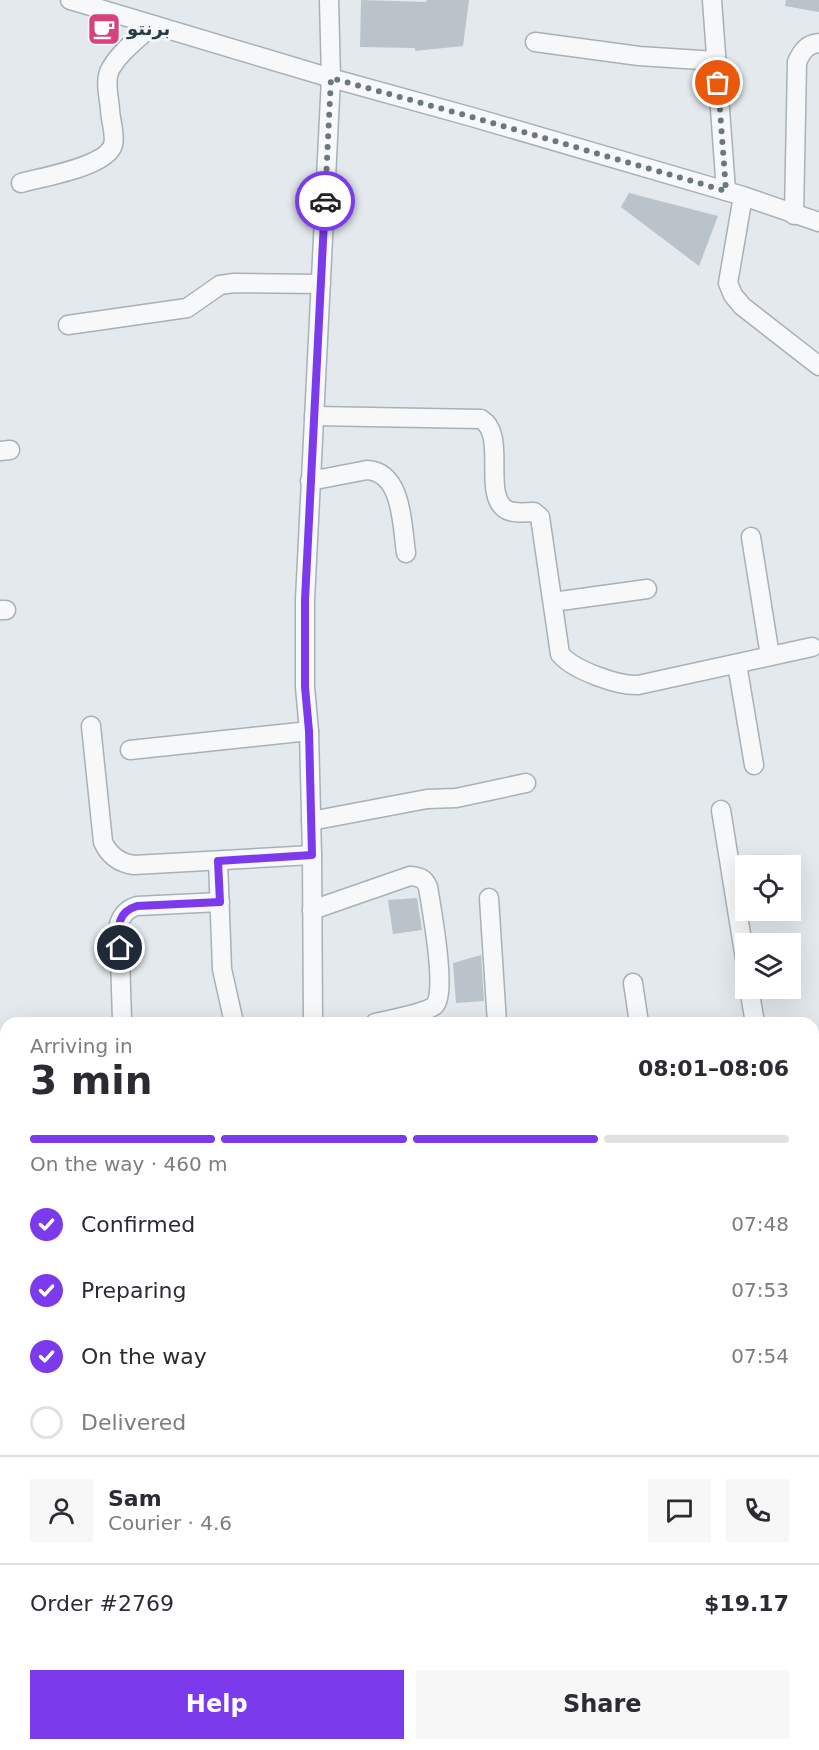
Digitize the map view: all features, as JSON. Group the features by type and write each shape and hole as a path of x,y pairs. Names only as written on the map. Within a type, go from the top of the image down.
{"street":[{"path":"70,0 125,8 153,25 735,193 819,222"},
{"path":"314,1017 309,731 305,687 305,600 331,78 329,0"},
{"path":"712,0 716,61 735,193 728,283 733,295 742,306 819,366"},
{"path":"21,183 88,165 104,158 113,147 114,140 108,75 113,63 153,25"},
{"path":"535,42 639,56 716,61"},
{"path":"794,215 797,62 802,51 812,44 819,43"},
{"path":"68,325 187,308 220,285 234,283 321,284"},
{"path":"314,416 481,419 487,422 493,437 496,496 501,506 508,511 518,513 534,512 540,517 560,654 570,664 626,686 812,647"},
{"path":"310,481 368,470 377,471 393,485 397,495 406,553"},
{"path":"751,537 770,656"},
{"path":"553,602 647,589"},
{"path":"737,664 754,765"},
{"path":"91,726 103,842 107,850 119,860 134,865 312,855"},
{"path":"130,750 309,731"},
{"path":"311,821 427,799 456,798 526,783"},
{"path":"721,810 741,933"},
{"path":"218,861 222,969 233,1017"},
{"path":"312,910 410,876 420,877 429,887 438,954 440,993 438,1002 429,1008 397,1017"},
{"path":"489,898 497,1017"},
{"path":"122,1017 119,924 122,916 129,909 137,906 220,902"},
{"path":"633,983 638,1017"},
{"path":"751,999 754,1017"}],"building":[{"path":"361,0 426,2 427,0 469,0 463,46 415,51 415,48 360,47"},
{"path":"786,0 819,0 819,12 785,6"},
{"path":"629,193 718,216 699,266 621,207"},
{"path":"417,898 422,930 393,934 388,900"},
{"path":"481,955 484,1001 456,1003 453,963"}],"way so far":[{"path":"325,201 331,78 726,191 718,83"}],"place":[{"name":"برنتو","path":"104,29"}],"route":[{"path":"120,948 119,924 122,916 129,909 137,906 220,902 218,861 312,855 309,731 305,687 305,600 325,201"}]}
